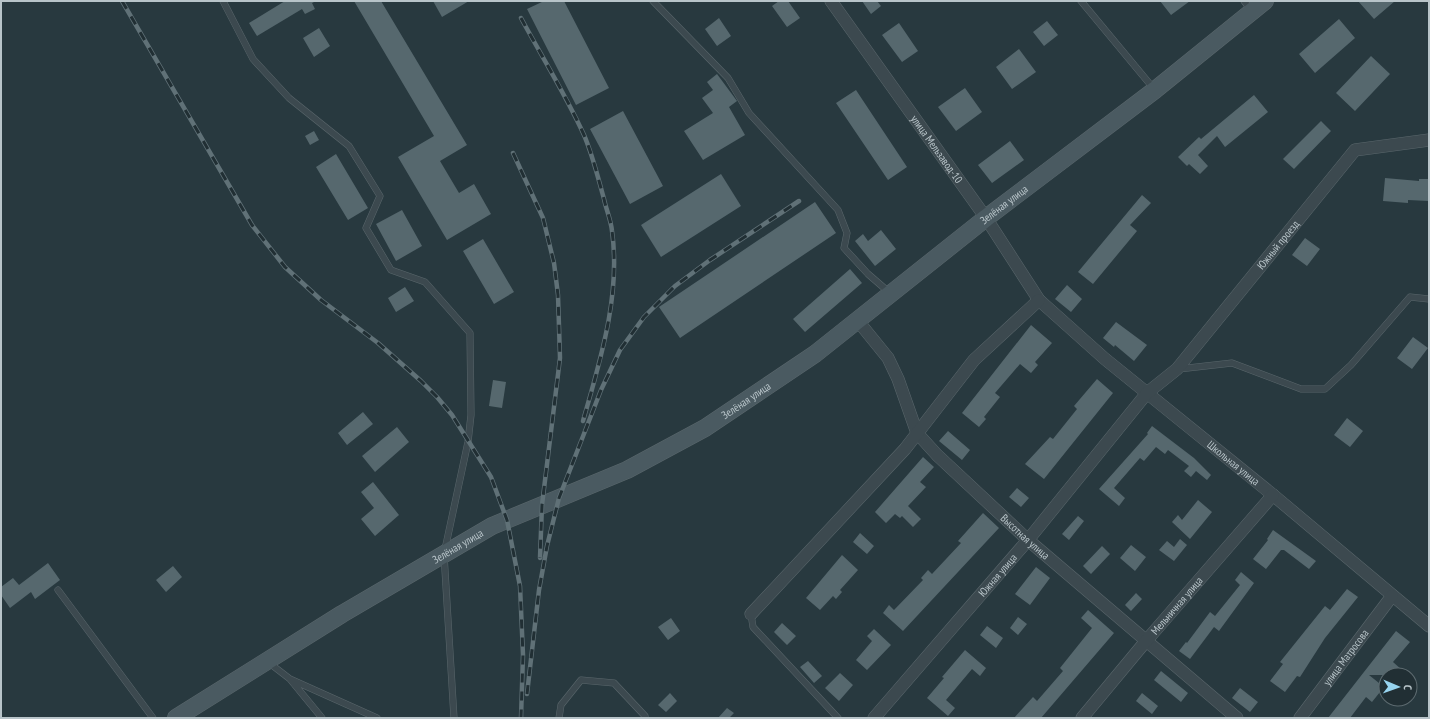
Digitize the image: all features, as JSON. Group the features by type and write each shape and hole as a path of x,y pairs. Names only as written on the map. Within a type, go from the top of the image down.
{"street":[{"name":"улица Мельзавод-10","path":"831,1 986,218 1038,300"},
{"name":"Зелёная улица","path":"176,718 267,661 492,526 626,470 705,428 816,354 986,218 1155,90 1254,4"},
{"name":"Южный проезд","path":"1147,392 1177,369 1355,150 1429,140"},
{"name":"Школьная улица","path":"1038,300 1105,359 1273,495 1429,626"},
{"path":"751,614 905,449 974,360 1038,300"},
{"name":"Высотная улица","path":"858,320 888,358 898,379 917,433 937,455 1028,540 1237,718"},
{"name":"Южная улица","path":"874,718 1028,540 1147,392"},
{"name":"Мельничная улица","path":"1082,718 1146,641 1273,495"},
{"name":"улица Матросова","path":"1300,718 1392,596"}],"lane":[{"path":"223,1 253,59 289,98 349,146 380,196 366,228 391,270 425,282 470,334 471,415 468,442 444,554 454,718"},
{"path":"653,1 728,78 749,113 838,210 847,233 844,248 868,274 891,294"},
{"path":"1081,1 1155,90"},
{"path":"1177,369 1232,363 1301,389 1324,389 1351,365 1410,297 1429,299"},
{"path":"58,590 153,718"},
{"path":"751,614 753,627 838,718"},
{"path":"267,661 290,679 322,718"},
{"path":"290,679 377,718"},
{"path":"560,718 561,706 581,680 614,683 645,716 645,718"}],"building":[{"path":"285,1 316,1 312,3 315,9 305,14 302,9 257,36 249,23"},
{"path":"354,1 381,1 467,145 440,161 459,193 474,184 491,214 447,240 398,157 434,136"},
{"path":"433,1 469,1 442,17"},
{"path":"544,1 564,1 609,88 576,105 527,9"},
{"path":"779,1 788,1 800,18 787,27 772,6"},
{"path":"862,1 877,1 881,6 871,14"},
{"path":"1160,1 1190,1 1171,15"},
{"path":"1358,1 1395,1 1374,19"},
{"path":"719,18 731,36 717,46 705,29"},
{"path":"1339,19 1355,38 1315,73 1299,54"},
{"path":"1047,21 1058,35 1044,46 1033,32"},
{"path":"899,23 918,51 902,62 882,35"},
{"path":"319,28 330,46 314,57 303,38"},
{"path":"1019,49 1036,72 1012,89 996,67"},
{"path":"1371,56 1390,74 1355,111 1336,93"},
{"path":"717,74 737,101 729,107 745,135 703,160 684,131 713,113 702,98 713,90 707,82"},
{"path":"965,88 982,112 956,131 938,107"},
{"path":"856,90 907,167 888,180 836,103"},
{"path":"1254,95 1268,112 1225,147 1217,136 1198,155 1208,166 1200,174 1189,164 1187,166 1178,157 1199,137 1201,139"},
{"path":"623,111 663,186 630,204 590,129"},
{"path":"1321,121 1331,131 1294,169 1283,159"},
{"path":"314,131 319,140 310,145 305,136"},
{"path":"1010,141 1024,160 992,183 978,165"},
{"path":"336,154 368,208 348,220 316,167"},
{"path":"721,174 741,206 661,257 641,225"},
{"path":"1385,178 1419,181 1419,179 1429,179 1429,201 1408,200 1408,203 1383,201"},
{"path":"1142,195 1151,203 1130,225 1137,231 1093,284 1078,272"},
{"path":"815,202 836,233 680,338 659,307"},
{"path":"402,210 422,246 396,261 376,224"},
{"path":"881,230 896,249 875,266 855,241 863,234 868,241"},
{"path":"1305,238 1320,249 1307,266 1292,255"},
{"path":"483,239 514,292 494,304 463,251"},
{"path":"850,269 862,283 805,332 793,319"},
{"path":"1067,285 1082,299 1071,312 1055,299"},
{"path":"405,287 414,301 396,312 388,298"},
{"path":"1116,322 1147,345 1134,361 1115,345 1114,347 1103,338"},
{"path":"1031,325 1052,343 1035,362 1038,365 1031,373 1020,364 995,393 1000,397 984,417 986,419 979,427 962,413"},
{"path":"1413,337 1428,348 1412,369 1397,358"},
{"path":"1097,379 1113,393 1044,479 1025,464 1050,437 1053,439 1077,409 1074,406"},
{"path":"493,380 506,382 502,408 489,406"},
{"path":"363,412 373,424 347,445 338,433"},
{"path":"1347,418 1363,431 1350,447 1334,435"},
{"path":"1152,426 1194,458 1211,475 1207,480 1196,471 1191,477 1184,471 1189,466 1168,450 1165,454 1156,447 1144,461 1140,458 1114,488 1125,498 1119,506 1099,489 1148,434 1147,433"},
{"path":"397,427 409,442 375,472 362,456"},
{"path":"948,431 970,450 962,460 939,441"},
{"path":"923,457 934,467 920,482 926,487 908,506 921,519 913,527 902,516 900,518 895,514 886,523 875,512"},
{"path":"373,482 399,515 375,536 361,519 374,508 361,492"},
{"path":"1017,488 1029,498 1021,507 1009,497"},
{"path":"1198,500 1212,512 1190,539 1172,522 1178,515 1182,520"},
{"path":"983,513 999,528 903,631 883,613 889,605 894,610 923,580 921,578 928,570 932,574 961,543 958,541"},
{"path":"1078,516 1084,521 1069,540 1062,534"},
{"path":"1273,530 1316,561 1309,569 1284,550 1281,550 1266,569 1253,559 1268,540 1267,539"},
{"path":"860,533 874,546 867,554 853,542"},
{"path":"1180,539 1187,545 1174,561 1159,550 1167,541 1174,547"},
{"path":"1131,545 1146,557 1135,571 1120,558"},
{"path":"1102,546 1110,554 1091,574 1083,566"},
{"path":"842,555 858,570 840,590 842,592 836,599 833,596 820,610 806,598"},
{"path":"48,563 60,580 35,599 31,592 10,608 1,595 1,587 13,578 19,585"},
{"path":"173,566 182,577 166,592 156,580"},
{"path":"1036,567 1050,578 1030,605 1015,594"},
{"path":"1241,572 1254,583 1219,631 1214,627 1190,659 1179,651 1186,642 1187,643 1210,612 1215,616 1240,585 1235,580"},
{"path":"1347,589 1358,597 1325,638 1300,677 1297,676 1285,692 1270,681 1283,664 1280,662 1325,606 1330,610"},
{"path":"1136,593 1142,599 1131,611 1125,605"},
{"path":"1088,610 1114,633 1041,718 1014,718 1033,697 1037,701 1063,671 1060,668 1092,628 1081,618"},
{"path":"1018,617 1027,624 1018,635 1010,628"},
{"path":"671,618 680,631 668,640 658,627"},
{"path":"782,623 796,636 787,645 774,632"},
{"path":"987,626 1003,638 996,648 980,635"},
{"path":"874,629 891,645 867,670 856,660 872,641 867,636"},
{"path":"1396,631 1410,642 1393,662 1399,667 1378,667 1378,675 1369,675 1378,682 1378,694 1372,702 1366,697 1350,718 1328,718"},
{"path":"965,650 986,668 980,676 972,669 946,700 955,708 948,716 927,698 944,678 942,677"},
{"path":"808,661 822,676 814,683 800,667"},
{"path":"1161,671 1188,693 1181,702 1154,680"},
{"path":"840,673 853,685 839,701 825,688"},
{"path":"1240,688 1258,702 1250,712 1232,698"},
{"path":"670,693 677,701 666,712 658,705"},
{"path":"1142,693 1158,706 1152,714 1136,701"},
{"path":"727,708 734,713 729,718 718,718"}],"railway":[{"path":"122,1 252,225 285,267 321,300 378,343 437,397 452,415 491,477 507,520 520,586 523,655 521,718"},
{"path":"521,18 562,91 584,135 610,219 614,255 614,279 611,303 602,351 583,421"},
{"path":"513,153 543,218 554,263 558,295 560,358 542,505 540,558"},
{"path":"527,694 539,590 547,546 559,498 601,390 620,350 644,317 675,286 710,260 799,201"}]}
